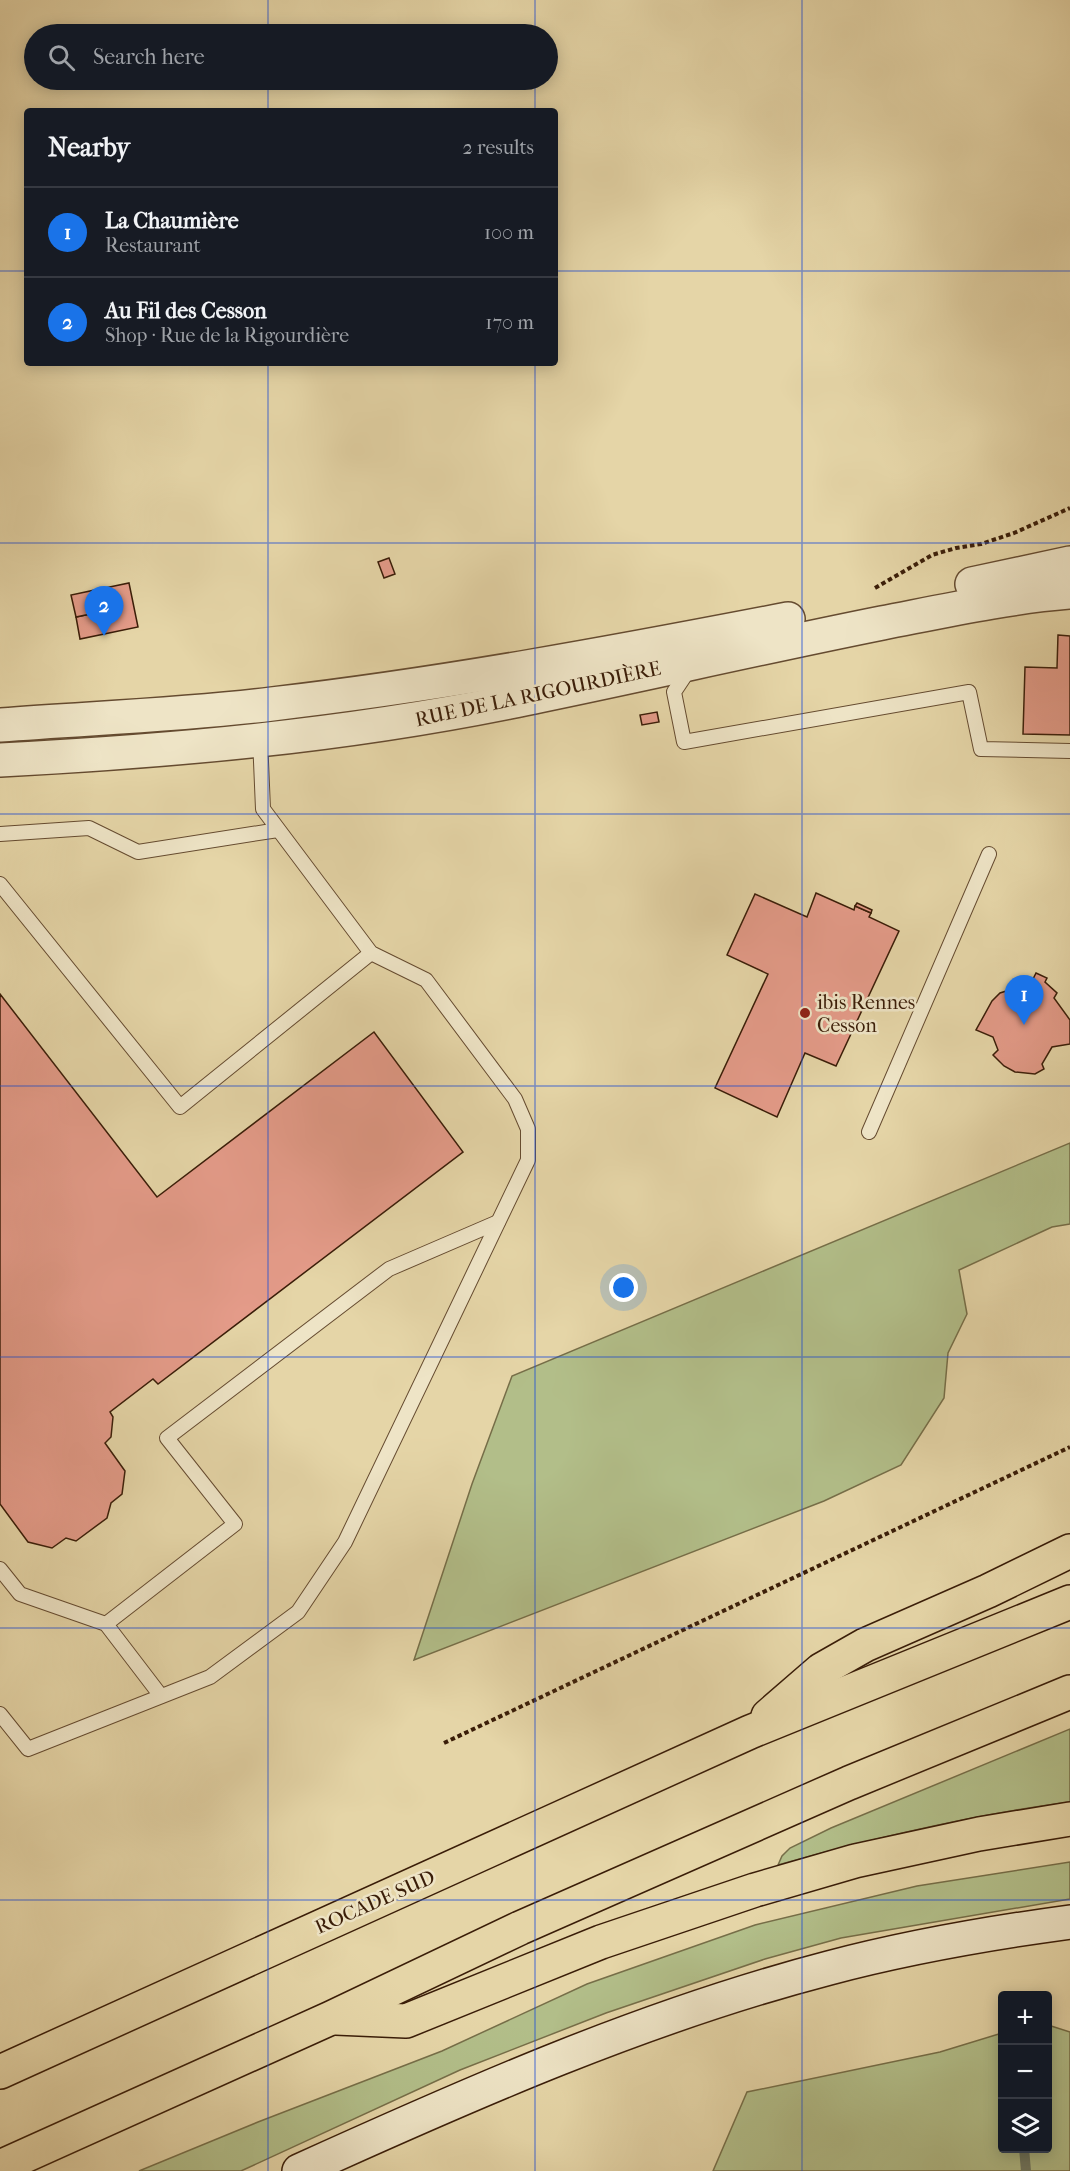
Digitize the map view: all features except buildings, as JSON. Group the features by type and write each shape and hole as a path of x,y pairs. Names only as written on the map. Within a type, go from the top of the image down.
{"highway":[{"path":"750,1732 820,1670 865,1645 988,1591 1070,1551"},
{"path":"750,1732 1070,1602"},
{"path":"0,2167 331,2018 520,1928 681,1856 968,1733 1070,1692"},
{"name":"ROCADE SUD","path":"0,2072 750,1732"},
{"path":"331,2018 406,2021 601,1942 755,1890 855,1861 979,1834 1070,1819"}],"street":[{"name":"RUE DE LA RIGOURDIÈRE","path":"0,760 259,723 506,670 962,586 1070,563"},
{"name":"RUE DE LA RIGOURDIÈRE","path":"0,724 167,714 259,723 378,726 508,702 659,684 694,662 965,607 1070,592"},
{"path":"299,2171 508,2078 684,2011 829,1968 890,1953 954,1940 1070,1922"}],"lane":[{"path":"659,684 684,742 969,692 981,749 1070,751"},
{"path":"0,1714 28,1749 210,1677 298,1612 345,1542 528,1160 528,1128 515,1099 426,980 371,953 263,809 259,723"},
{"path":"0,834 89,828 138,852 278,830"},
{"path":"869,1132 989,854"},
{"path":"0,884 180,1107 371,953"},
{"path":"106,1624 235,1524 167,1438 390,1269 498,1222"},
{"path":"0,1569 20,1594 106,1624 161,1696"}],"path":[{"path":"874,588 884,585 932,555 981,544 1014,533 1070,508"},
{"path":"444,1743 1070,1448"}],"green space":[{"path":"1070,1143 1070,1224 1052,1227 959,1270 967,1314 948,1353 944,1398 901,1465 824,1501 414,1660 472,1484 512,1376"},
{"path":"1070,1729 1070,1802 923,1828 778,1865 782,1856 790,1848 831,1828"},
{"path":"1070,1862 1070,1899 841,1938 765,1959 606,2013 460,2070 241,2171 139,2171 442,2051 587,1984 755,1925 917,1886"},
{"path":"1052,2026 1070,2032 1070,2171 713,2171 747,2092 940,2052 998,2034 998,2153 1052,2153"}],"waterway":[{"path":"1024,2153 1026,2171"}],"place":[{"name":"Au Fil des Cesson","path":"104,636"},
{"name":"ibis Rennes Cesson","path":"805,1013"},
{"name":"La Chaumière","path":"1024,1025"}]}
